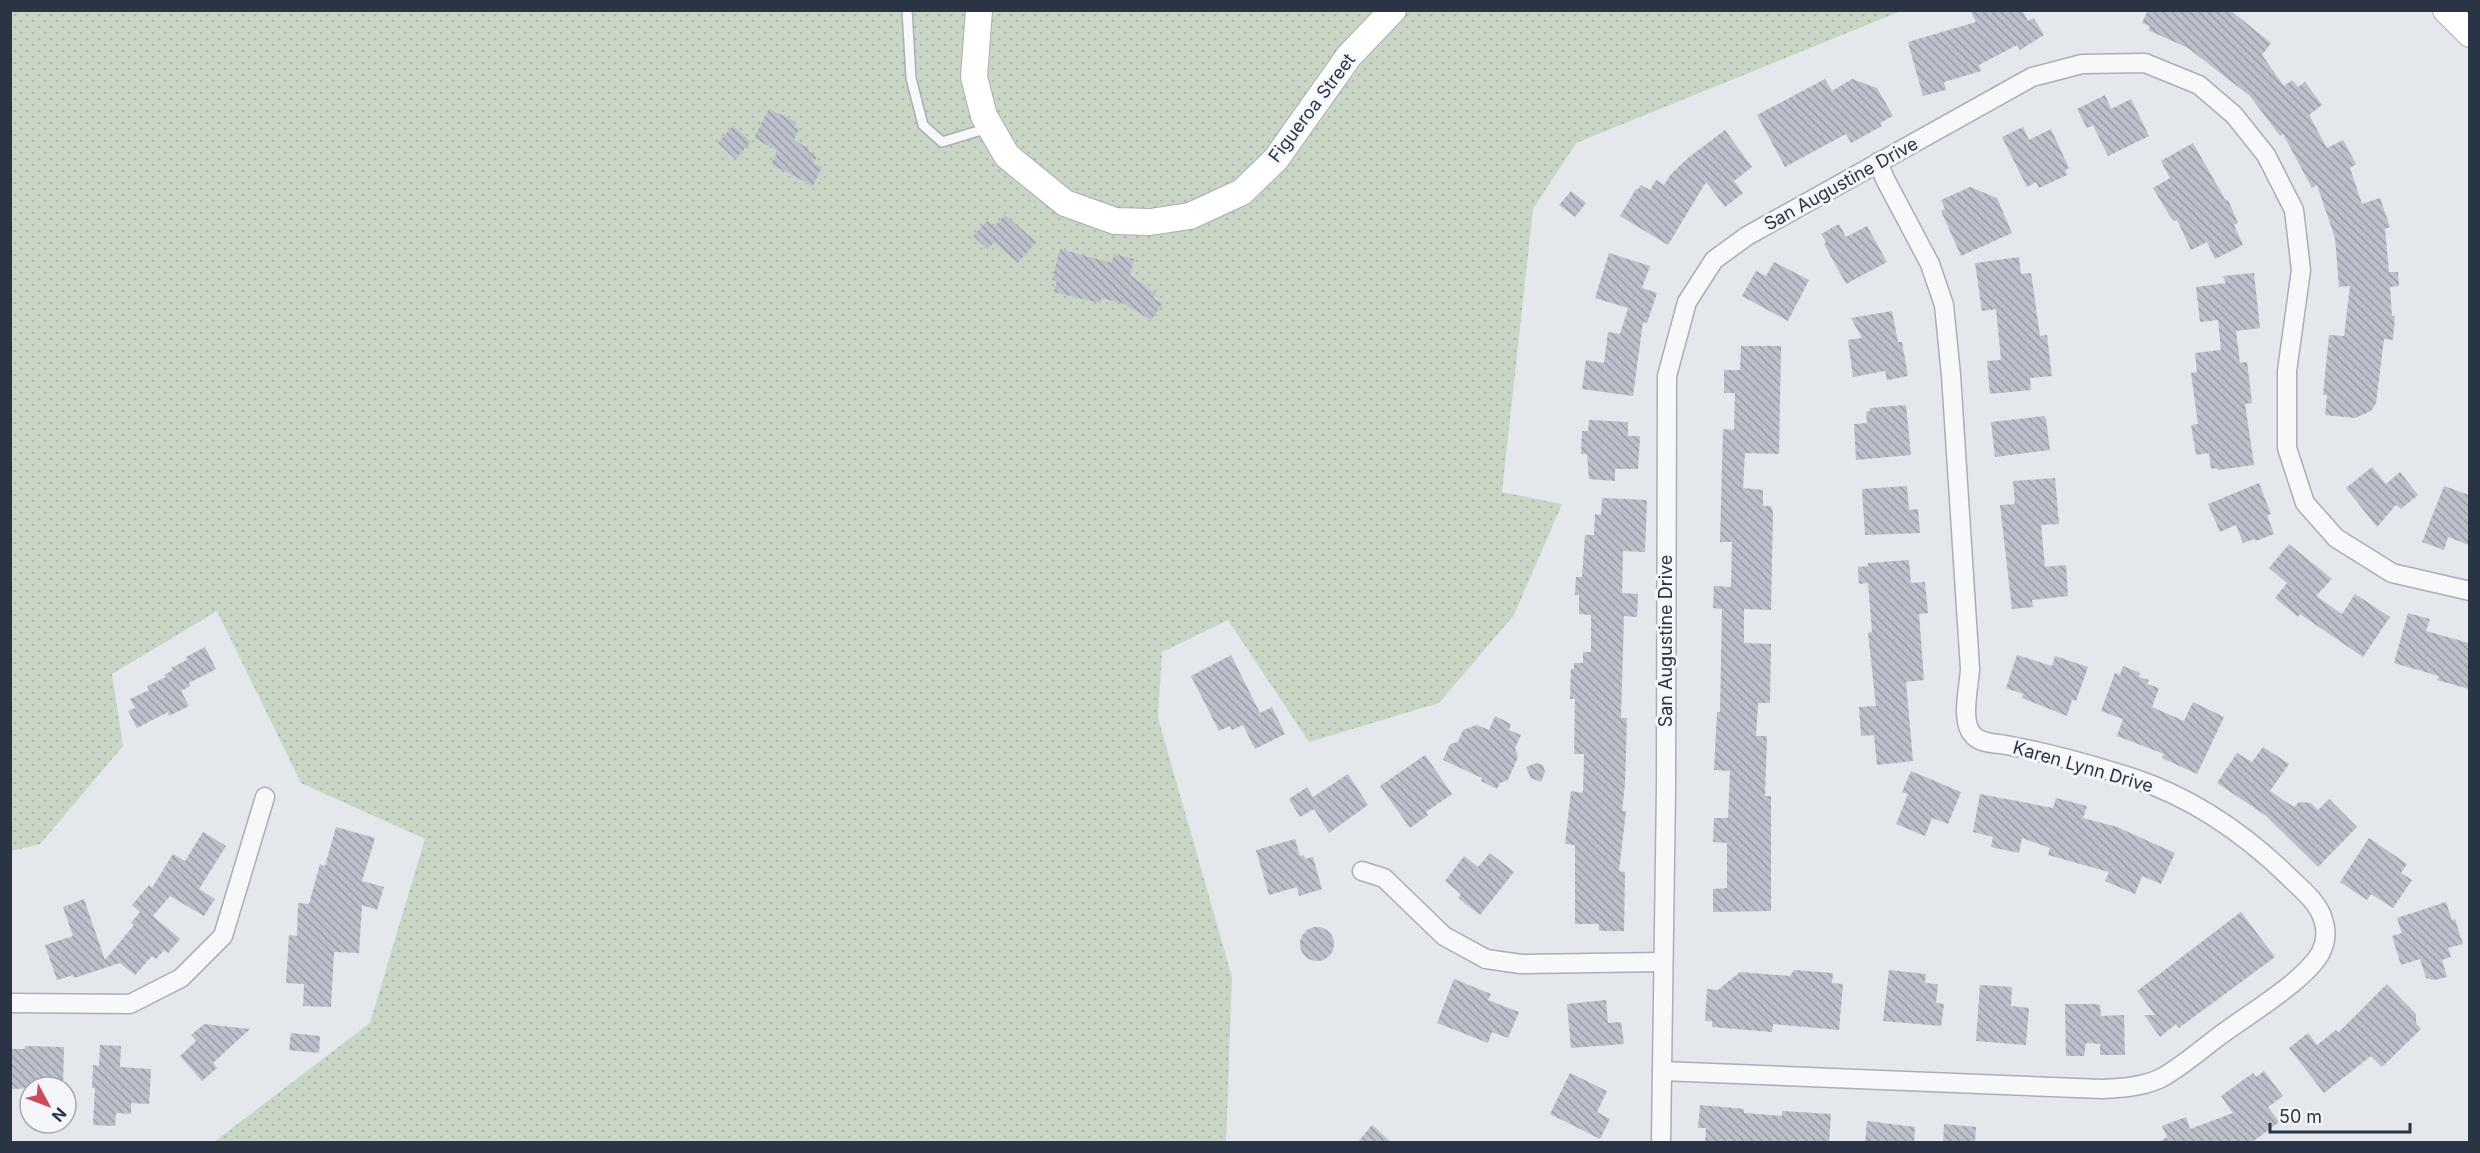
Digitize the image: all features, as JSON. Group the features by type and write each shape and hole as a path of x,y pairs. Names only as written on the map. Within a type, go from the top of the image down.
{"street":[{"name":"Figueroa Street","path":"979,10 974,77 984,116 1007,156 1065,203 1115,221 1150,222 1190,216 1242,192 1276,159 1349,56 1393,10"},
{"name":"San Augustine Drive","path":"1661,1143 1667,376 1687,302 1714,260 1748,236 2032,77 2082,64 2145,63 2199,85 2234,115 2266,155 2294,210 2301,270 2287,371 2287,448 2305,503 2336,538 2392,573 2469,591"},
{"name":"Karen Lynn Drive","path":"1662,1071 2102,1089 2131,1087 2160,1078 2284,989 2306,970 2319,954 2326,937 2323,918 2314,902 2271,860 2204,810 2135,779 2030,749 1984,742 1974,737 1968,728 1965,717 1970,669 1951,375 1944,305 1930,264 1878,162"},
{"path":"10,1003 130,1004 181,978 223,936 266,796"},
{"path":"1362,871 1384,879 1444,936 1486,959 1521,964 1663,962"}],"lane":[{"path":"906,10 910,78 923,125 942,142 990,127"}],"green space":[{"path":"10,11 1901,11 1576,143 1533,209 1502,492 1562,504 1514,615 1439,703 1309,742 1228,620 1162,652 1158,718 1232,977 1226,1142 214,1142 370,1023 425,839 301,783 217,611 112,674 123,746 40,844 11,851"}],"building":[{"path":"1970,10 2022,10 2028,21 2034,18 2044,35 2020,50 2017,45 1979,65 1981,71 1944,82 1946,90 1923,96 1908,42 1976,22"},
{"path":"2148,10 2230,10 2271,43 2262,55 2284,86 2292,80 2298,87 2305,82 2322,105 2309,115 2327,148 2343,140 2356,164 2350,168 2362,204 2380,198 2390,227 2385,229 2389,272 2398,272 2399,286 2390,287 2392,316 2395,316 2393,340 2384,339 2376,403 2371,411 2355,418 2325,415 2327,395 2323,395 2329,335 2344,336 2350,286 2339,287 2335,238 2317,185 2312,188 2283,134 2280,136 2250,96 2188,48 2148,30 2150,26 2142,23"},
{"path":"1825,79 1832,91 1852,79 1877,88 1893,116 1880,123 1882,126 1851,143 1846,134 1785,167 1757,115"},
{"path":"2105,95 2111,109 2131,99 2149,136 2108,156 2093,125 2087,128 2077,109"},
{"path":"769,109 796,122 794,127 799,129 794,140 817,157 813,163 822,167 813,186 771,164 778,151 754,138"},
{"path":"733,126 751,142 735,159 718,143"},
{"path":"2023,127 2029,140 2051,129 2069,168 2065,170 2067,175 2039,188 2036,182 2027,187 2002,137"},
{"path":"1725,130 1752,167 1734,181 1743,193 1725,207 1706,182 1668,245 1620,216 1636,189 1641,185 1650,190 1656,180 1664,185 1671,174 1688,158"},
{"path":"2193,143 2226,201 2228,200 2238,223 2234,225 2243,245 2215,259 2207,242 2191,250 2177,220 2174,221 2169,215 2153,188 2170,178 2161,161"},
{"path":"1970,187 1997,198 2012,233 1961,256 1941,211 1945,209 1941,200"},
{"path":"1571,191 1586,203 1575,217 1559,205"},
{"path":"1005,215 1036,242 1018,263 994,242 988,249 973,236 987,221 994,227"},
{"path":"1839,224 1846,237 1867,226 1887,262 1846,284 1821,234"},
{"path":"1060,249 1112,263 1114,254 1134,259 1130,275 1156,294 1153,298 1162,304 1151,320 1125,304 1101,298 1100,303 1054,292 1057,281 1052,280"},
{"path":"1609,253 1650,266 1642,288 1657,293 1647,323 1643,322 1633,396 1582,389 1586,360 1604,363 1608,332 1620,334 1628,308 1595,298"},
{"path":"2019,257 2021,274 2031,273 2040,336 2047,335 2052,376 2030,378 2031,390 1990,394 1987,361 2001,360 1996,309 1982,311 1975,263"},
{"path":"1774,262 1809,280 1788,321 1742,296 1756,271 1766,276"},
{"path":"2254,273 2260,328 2236,331 2240,363 2247,362 2252,403 2245,404 2254,465 2211,469 2209,453 2196,455 2191,425 2198,424 2191,373 2197,372 2195,353 2221,350 2218,320 2200,322 2196,287 2226,283 2223,276"},
{"path":"1892,311 1898,342 1902,342 1908,376 1887,380 1885,371 1853,377 1848,340 1862,338 1851,318"},
{"path":"1741,346 1781,346 1779,454 1745,453 1743,488 1763,490 1763,506 1771,506 1773,512 1771,610 1744,609 1744,643 1771,644 1770,703 1758,703 1756,736 1767,736 1765,796 1771,796 1771,911 1713,912 1713,889 1727,888 1727,843 1713,842 1714,818 1728,818 1730,771 1714,770 1717,712 1720,712 1722,609 1713,608 1714,586 1731,587 1732,542 1720,542 1723,429 1734,430 1735,393 1724,393 1724,370 1740,370"},
{"path":"1906,405 1911,455 1856,460 1854,424 1867,423 1866,412 1870,411 1870,408"},
{"path":"2044,416 2050,450 1995,457 1991,422"},
{"path":"1589,420 1628,422 1628,436 1640,436 1638,469 1615,469 1615,481 1589,479 1587,454 1581,454 1582,431 1588,431"},
{"path":"2372,467 2386,484 2400,472 2418,495 2401,509 2396,505 2377,527 2346,488"},
{"path":"2055,478 2059,524 2041,525 2045,567 2066,565 2068,596 2032,600 2033,607 2012,609 2000,505 2015,504 2013,481"},
{"path":"2259,483 2271,514 2267,515 2274,534 2243,543 2236,525 2220,532 2208,504"},
{"path":"1907,486 1909,510 1918,509 1920,533 1865,535 1862,489"},
{"path":"2444,486 2469,495 2469,545 2448,537 2444,550 2422,542"},
{"path":"1602,498 1647,500 1645,552 1623,551 1622,593 1638,594 1637,617 1624,616 1621,718 1627,718 1622,811 1626,811 1619,871 1625,872 1624,931 1599,931 1599,924 1575,924 1575,845 1565,844 1571,791 1583,793 1584,754 1574,754 1575,699 1570,699 1571,669 1574,669 1574,663 1583,663 1583,652 1591,652 1591,615 1579,614 1579,595 1575,595 1576,577 1582,577 1585,535 1594,535 1595,514 1601,515"},
{"path":"2289,544 2332,579 2316,596 2342,614 2355,594 2390,617 2363,657 2300,614 2298,617 2275,598 2287,583 2269,568"},
{"path":"1909,560 1911,583 1925,582 1928,613 1919,614 1924,680 1906,682 1913,761 1877,765 1874,735 1861,736 1859,707 1876,706 1868,633 1872,632 1868,583 1859,584 1858,567 1868,566 1868,563"},
{"path":"2408,613 2430,619 2426,631 2469,643 2469,689 2437,680 2439,676 2394,663"},
{"path":"205,647 216,669 189,683 190,686 181,691 189,706 169,716 168,712 137,728 128,711 135,708 130,699 149,690 147,686 166,677 164,675 173,670 171,668"},
{"path":"1231,655 1260,713 1272,707 1285,734 1255,749 1243,725 1232,730 1230,726 1219,731 1191,676"},
{"path":"2017,655 2052,666 2055,656 2088,667 2076,701 2072,700 2067,716 2022,698 2023,694 2006,688"},
{"path":"2123,666 2140,673 2139,677 2149,680 2147,684 2159,688 2152,707 2184,721 2193,702 2224,717 2197,774 2162,758 2164,754 2117,736 2123,719 2101,711 2115,673 2120,675"},
{"path":"1495,716 1511,724 1509,730 1521,735 1515,748 1518,757 1508,780 1500,783 1497,789 1481,781 1482,778 1443,760 1450,744 1458,742 1463,730 1477,725 1489,730"},
{"path":"2263,747 2289,764 2270,791 2294,807 2299,802 2311,803 2318,810 2329,799 2357,827 2318,867 2265,815 2217,783 2237,753 2252,762"},
{"path":"1425,755 1452,794 1426,812 1428,815 1410,828 1380,786"},
{"path":"1536,763 1543,765 1545,772 1541,782 1531,778 1526,767"},
{"path":"1911,771 1961,792 1948,824 1932,818 1925,836 1896,824 1908,794 1902,792"},
{"path":"1348,774 1368,805 1329,833 1314,809 1300,817 1289,799 1307,787 1313,797"},
{"path":"1980,794 2053,808 2056,798 2087,806 2083,818 2117,827 2175,853 2161,884 2142,876 2135,894 2105,881 2109,872 2048,855 2050,848 2022,838 2019,853 1991,847 1993,837 1973,832"},
{"path":"336,827 375,838 362,881 384,887 377,910 362,905 359,953 334,952 331,1007 303,1006 304,984 286,983 289,935 297,936 298,903 309,904 320,864 325,866"},
{"path":"203,832 226,846 199,889 215,899 204,916 170,896 153,916 180,939 168,953 164,950 156,959 152,956 135,975 120,963 74,978 73,975 57,980 45,945 73,936 63,907 84,899 105,960 134,925 131,923 140,912 132,905 149,885 152,888 173,854 185,861"},
{"path":"2369,838 2407,864 2401,873 2412,880 2393,908 2371,894 2367,900 2340,882"},
{"path":"1295,839 1300,856 1304,855 1305,859 1313,857 1322,889 1299,896 1297,887 1269,895 1256,850"},
{"path":"1490,853 1514,872 1480,915 1458,898 1461,894 1445,881 1464,856 1478,867"},
{"path":"2446,902 2452,920 2455,919 2463,944 2448,948 2451,957 2442,960 2447,977 2435,980 2426,978 2420,959 2401,965 2392,936 2402,933 2397,918"},
{"path":"2241,912 2275,957 2179,1028 2176,1024 2160,1037 2144,1015 2155,1015 2137,991"},
{"path":"1317,927 1329,932 1334,944 1329,956 1317,961 1305,956 1300,944 1305,932"},
{"path":"1794,970 1833,973 1832,983 1843,984 1839,1030 1773,1024 1772,1032 1712,1027 1712,1021 1705,1021 1707,989 1718,990 1740,972 1790,976"},
{"path":"1889,970 1926,974 1925,983 1938,984 1936,1003 1944,1004 1941,1026 1883,1021"},
{"path":"1454,979 1491,994 1488,1000 1519,1012 1508,1038 1492,1032 1488,1043 1437,1023"},
{"path":"2387,984 2416,1014 2416,1023 2421,1029 2382,1067 2371,1056 2324,1093 2289,1048 2308,1033 2317,1045 2336,1030 2338,1033"},
{"path":"1980,985 2012,987 2011,1006 2029,1008 2026,1045 1976,1041"},
{"path":"1606,1000 1608,1023 1621,1022 1624,1044 1571,1048 1567,1004"},
{"path":"2065,1004 2095,1004 2100,1005 2101,1016 2124,1015 2125,1055 2100,1055 2100,1044 2086,1043 2084,1056 2066,1056"},
{"path":"204,1024 250,1029 213,1063 217,1068 202,1081 180,1056 196,1041 191,1035"},
{"path":"291,1033 320,1036 319,1053 289,1050"},
{"path":"100,1045 121,1046 120,1067 151,1069 149,1104 131,1103 131,1114 116,1113 115,1126 93,1125 95,1088 92,1088 93,1065 99,1066"},
{"path":"25,1046 64,1047 63,1075 18,1075 18,1089 10,1089 10,1049 25,1049"},
{"path":"2264,1071 2283,1096 2268,1107 2279,1122 2251,1143 2157,1143 2167,1137 2162,1126 2186,1117 2190,1129 2233,1113 2221,1096 2253,1073 2256,1077"},
{"path":"1570,1073 1607,1091 1597,1112 1610,1119 1600,1139 1550,1114"},
{"path":"1700,1105 1744,1109 1744,1113 1782,1116 1782,1111 1831,1114 1829,1143 1705,1143 1706,1128 1698,1128"},
{"path":"1867,1121 1915,1127 1914,1143 1865,1143"},
{"path":"1944,1124 1976,1127 1975,1143 1943,1143"},
{"path":"1372,1125 1392,1143 1357,1143"}]}
